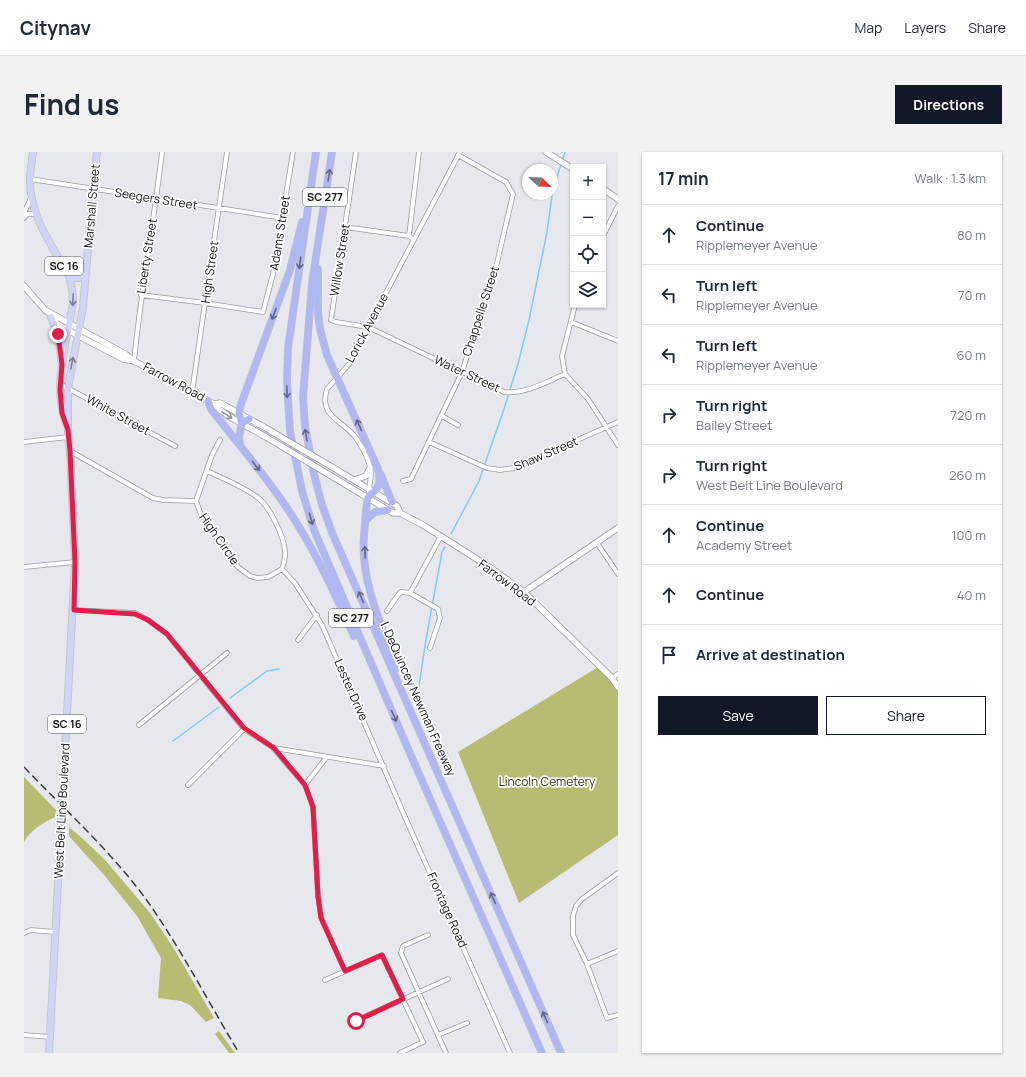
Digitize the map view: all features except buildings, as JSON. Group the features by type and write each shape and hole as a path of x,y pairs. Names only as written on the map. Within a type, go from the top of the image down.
{"highway":[{"name":"I. DeQuincey Newman Freeway","path":"332,152 312,283 303,397 305,426 314,474 322,505 333,534 561,1053"},
{"path":"240,446 239,437 242,423 238,413 290,270 298,240 316,153"},
{"name":"SC 277","path":"316,153 288,348 287,381 290,431 299,476 314,530 383,692 542,1053"},
{"path":"318,242 318,299 320,329 327,355 392,502"},
{"path":"211,402 211,409 287,508 302,532 333,590 369,668 383,692"},
{"path":"242,423 249,419"},
{"path":"378,469 379,483 371,490 368,498 364,536 364,553 372,597 398,671 405,697"},
{"path":"366,520 375,512 388,510"}],"main road":[{"name":"SC 16","path":"33,152 30,180 31,197 35,214 70,278 73,295 60,384 62,413 68,430"},
{"name":"Marshall Street","path":"83,307 97,152"},
{"path":"546,152 570,167"},
{"path":"606,191 618,199"},
{"path":"70,278 85,278"},
{"name":"Farrow Road","path":"24,286 58,324 68,330 78,332"},
{"name":"West Belt Line Boulevard","path":"49,1053 74,610 75,562 70,451 68,437 68,388 83,307"},
{"name":"Farrow Road","path":"45,310 69,323 78,332 123,359 134,361 211,402 217,408 393,513 400,513 441,536 488,566 524,592 612,678 618,687"},
{"path":"51,317 58,337 62,364"},
{"name":"Farrow Road","path":"211,402 220,403 264,427 392,502 397,506 400,513"},
{"path":"354,480 366,476 370,468"},
{"path":"524,592 618,528"}],"street":[{"name":"Liberty Street","path":"134,361 141,295 157,199 162,152"},
{"name":"High Street","path":"192,392 227,152"},
{"name":"Adams Street","path":"206,303 263,312 273,274 293,152"},
{"name":"Willow Street","path":"331,320 356,152"},
{"path":"409,236 419,152"},
{"name":"Lorick Avenue","path":"371,490 371,472 362,447 356,437 326,409 325,402 327,389 351,362 359,348 459,154"},
{"name":"Chappelle Street","path":"403,481 411,479 462,372 497,263 513,194 506,182 459,154"},
{"name":"Seegers Street","path":"30,180 283,218"},
{"path":"24,212 31,197"},
{"path":"606,230 618,206"},
{"path":"24,218 27,214 35,214"},
{"path":"345,227 409,236 414,239"},
{"path":"141,295 206,303"},
{"path":"574,308 562,356 565,374 588,399 618,445"},
{"name":"Water Street","path":"331,320 368,328 504,392 514,393 526,390 565,374"},
{"path":"571,322 618,341"},
{"name":"White Street","path":"60,384 175,446"},
{"path":"442,416 458,425"},
{"name":"Shaw Street","path":"429,442 487,468 500,470 514,468 618,422"},
{"path":"24,442 68,437"},
{"name":"High Circle","path":"220,440 196,501 200,512 213,534 238,567 250,576 257,578 268,577 282,569"},
{"path":"70,451 153,498 163,500 196,501"},
{"path":"207,471 258,497 268,508 284,543 286,552 282,569 295,584 317,615 298,640"},
{"path":"410,592 441,536"},
{"path":"597,543 618,574"},
{"path":"24,567 75,562"},
{"path":"387,611 401,592 410,592 435,606 438,609 440,618 430,648"},
{"path":"74,610 135,614 148,620 167,634 244,728 274,748 305,785 313,807 318,896 321,918 345,971"},
{"name":"Lester Drive","path":"317,615 384,766"},
{"path":"139,725 227,653"},
{"path":"612,678 618,674"},
{"path":"188,785 244,728"},
{"path":"274,748 326,758 384,766"},
{"path":"305,785 326,758"},
{"name":"Frontage Road","path":"384,766 405,817 510,1053"},
{"path":"618,873 582,899 576,906 573,916 573,935 587,964 607,1018 618,1015"},
{"path":"24,933 32,930 56,932"},
{"path":"428,935 403,946 401,953 446,1053"},
{"path":"587,964 618,951"},
{"path":"325,980 382,955 405,998 423,1042 400,1053"},
{"path":"356,1021 448,979"},
{"path":"438,1035 467,1023"},
{"path":"24,1035 51,1037"}],"green space":[{"name":"Lincoln Cemetery","path":"600,666 618,687 618,835 519,903 458,752"},
{"path":"24,777 56,810 55,817 33,830 24,842"},
{"path":"69,827 106,861 150,913 173,947 214,1018 206,1022 190,1005 181,1001 158,998 161,958 137,916 104,875 69,836"},
{"path":"219,1031 235,1053 229,1053 215,1034"}],"waterway":[{"path":"451,534 479,481 518,364 529,320 547,232 553,189 565,152"},
{"path":"417,704 428,628 442,552 445,547"},
{"path":"230,698 267,671 279,669"},
{"path":"173,741 219,707"}],"railway":[{"path":"24,767 104,849 148,902 183,957 239,1053"}],"route":[{"path":"58,334 62,364 60,390 62,413 68,430 70,451 75,562 74,610 135,614 148,620 167,634 244,728 274,748 305,785 313,807 318,896 321,918 345,971 382,955 403,999 356,1021"}]}
